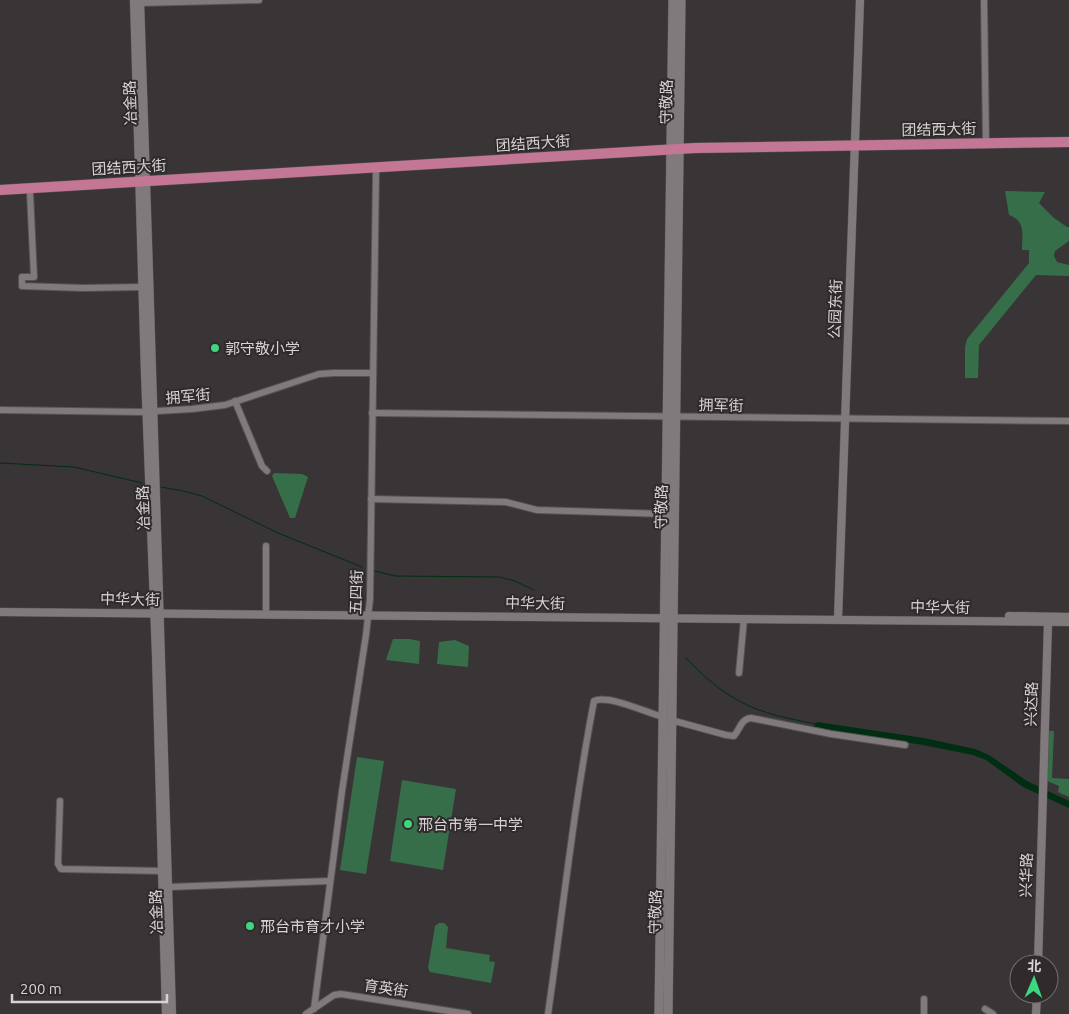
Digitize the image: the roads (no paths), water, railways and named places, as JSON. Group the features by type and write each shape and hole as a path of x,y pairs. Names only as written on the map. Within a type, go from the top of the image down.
{"main road":[{"name":"守敬路","path":"659,1014 667,719 672,416 675,152 673,0"},
{"name":"守敬路","path":"675,152 682,0"},
{"name":"团结西大街","path":"0,195 143,184 675,152 1069,142"},
{"name":"团结西大街","path":"855,148 1069,147"},
{"name":"团结西大街","path":"0,190 376,173 675,152"},
{"name":"守敬路","path":"669,615 666,514 672,416"},
{"name":"守敬路","path":"667,719 668,1014"}],"street":[{"path":"138,1 259,0"},
{"name":"公园东街","path":"838,617 860,0"},
{"path":"984,0 986,143"},
{"name":"冶金路","path":"138,1 150,412 169,887 172,1014"},
{"name":"五四街","path":"314,1009 368,612 376,173"},
{"name":"冶金路","path":"143,184 142,287 150,412"},
{"path":"30,193 34,277 22,277 22,286 142,287"},
{"name":"拥军街","path":"0,410 150,412 210,407 235,401 319,374 373,373"},
{"path":"235,401 262,466 267,471"},
{"name":"拥军街","path":"372,413 1069,421"},
{"path":"371,498 506,502 537,510 666,514"},
{"path":"266,546 266,609"},
{"name":"中华大街","path":"0,607 158,611 266,609 368,612"},
{"name":"冶金路","path":"158,611 166,1014"},
{"name":"中华大街","path":"0,612 158,611 838,617 1069,617"},
{"name":"中华大街","path":"669,615 744,619 838,617 1069,622"},
{"path":"740,674 744,619"},
{"name":"兴达路","path":"1043,788 1048,622"},
{"path":"548,1014 580,775 594,701 597,699 608,700 667,719 734,736 742,722 751,718 831,734 905,745"},
{"name":"兴华路","path":"1038,954 1043,788"},
{"path":"60,801 58,864 61,869 162,871"},
{"path":"169,887 330,881"},
{"name":"育英街","path":"306,1014 334,995 341,994 468,1014"},
{"path":"924,999 924,1014"},
{"path":"985,1009 994,1014"}],"waterway":[{"path":"0,463 74,467 142,483"},
{"path":"161,487 202,496 278,533 362,567"},
{"path":"375,571 395,576 499,577 515,581 534,590"},
{"path":"686,658 712,682 741,702 768,713 816,724"}],"place":[{"name":"郭守敬小学","path":"215,348"},
{"name":"邢台市第一中学","path":"408,824"},
{"name":"邢台市育才小学","path":"250,926"}]}
